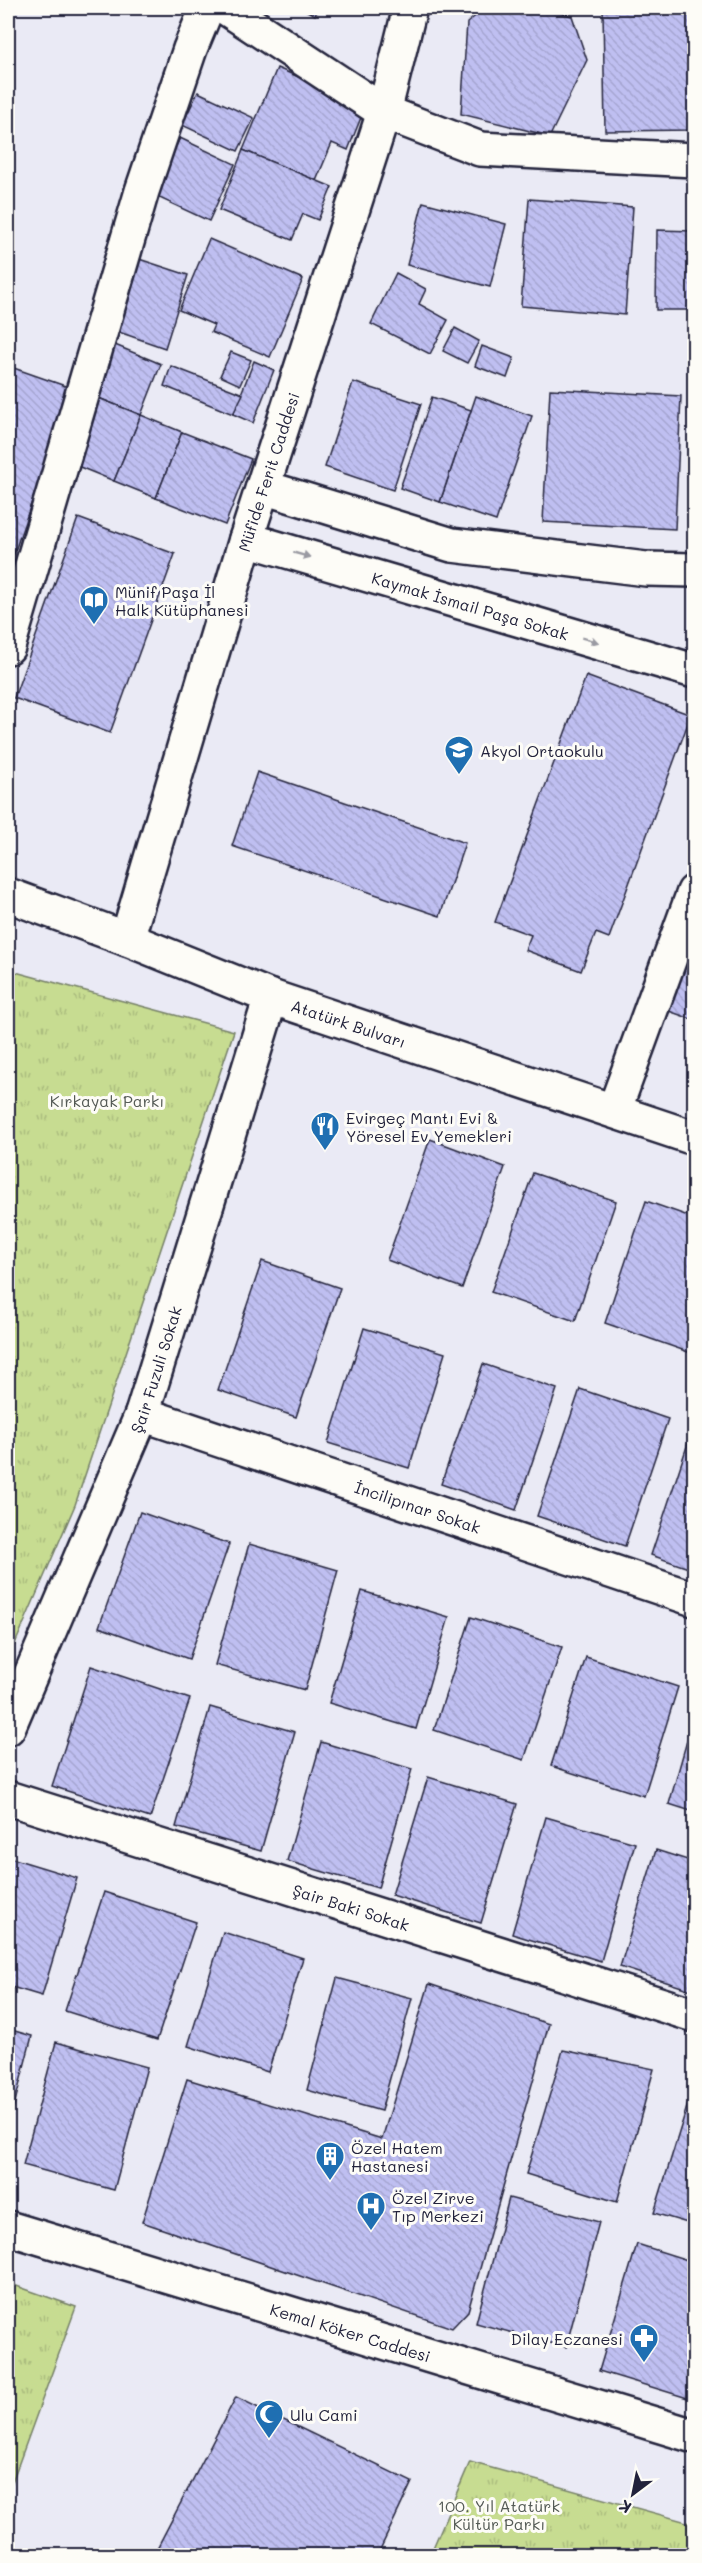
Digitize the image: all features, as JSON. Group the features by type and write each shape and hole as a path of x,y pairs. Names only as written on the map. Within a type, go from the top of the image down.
{"street":[{"path":"8,647 142,192 190,49 207,8"},
{"path":"226,8 384,112 480,149 694,160"},
{"name":"Müfide Ferit Caddesi","path":"127,939 246,539 384,112 410,8"},
{"path":"263,487 452,545 646,569 694,570"},
{"name":"Kaymak İsmail Paşa Sokak","path":"246,539 694,671"},
{"path":"614,1111 694,892"},
{"name":"Atatürk Bulvarı","path":"8,894 271,996 694,1138"},
{"name":"Şair Fuzuli Sokak","path":"8,1728 142,1414 271,996"},
{"name":"İncilipınar Sokak","path":"142,1414 694,1599"},
{"name":"Şair Baki Sokak","path":"8,1798 694,2015"},
{"name":"Kemal Köker Caddesi","path":"8,2228 694,2436"}],"green space":[{"name":"Kırkayak Parkı","path":"8,970 234,1031 75,1505 8,1660"},
{"path":"8,2283 76,2307 8,2493"},
{"name":"100. Yıl Atatürk Kültür Parkı","path":"470,2462 694,2524 694,2555 430,2555"}],"building":[{"path":"301,8 319,8 315,15"},
{"path":"485,8 540,8 572,16 587,60 550,136 461,114 467,23"},
{"path":"694,10 694,130 605,131 603,11"},
{"path":"277,68 366,105 348,150 332,143 316,181 243,150"},
{"path":"198,92 254,118 238,151 182,125"},
{"path":"180,138 235,164 209,221 153,195"},
{"path":"243,150 332,187 318,220 303,214 292,240 219,210"},
{"path":"529,199 633,207 625,315 521,306"},
{"path":"423,202 506,224 490,287 407,265"},
{"path":"657,230 694,231 694,310 656,310"},
{"path":"209,239 303,279 270,357 211,332 214,325 179,310"},
{"path":"139,259 188,275 165,348 116,331"},
{"path":"396,273 426,289 419,304 448,320 430,354 371,324"},
{"path":"455,328 479,341 467,363 443,351"},
{"path":"115,345 161,364 141,415 96,397"},
{"path":"482,346 514,358 507,378 475,366"},
{"path":"231,352 251,360 240,385 220,376"},
{"path":"254,361 274,370 253,423 233,414"},
{"path":"8,366 71,388 8,571"},
{"path":"171,366 243,394 233,414 164,386"},
{"path":"353,382 421,404 393,490 325,467"},
{"path":"550,389 681,396 675,529 543,522"},
{"path":"476,396 532,416 496,521 440,502"},
{"path":"96,397 141,415 114,481 70,463"},
{"path":"432,397 471,410 440,502 400,488"},
{"path":"141,415 182,432 156,498 114,481"},
{"path":"182,432 251,459 225,525 156,498"},
{"name":"Münif Paşa İl Halk Kütüphanesi","path":"78,518 175,554 110,733 14,698"},
{"path":"586,676 691,715 609,938 596,933 581,971 525,950 531,935 495,922"},
{"path":"257,772 465,843 440,916 232,846"},
{"path":"694,934 694,1020 666,1010"},
{"path":"430,1139 505,1167 462,1288 387,1260"},
{"path":"533,1173 616,1201 575,1321 491,1292"},
{"path":"646,1201 694,1218 694,1341 691,1353 605,1323"},
{"path":"262,1261 340,1288 296,1417 218,1390"},
{"path":"364,1328 445,1353 409,1468 328,1443"},
{"path":"483,1364 557,1389 516,1510 441,1484"},
{"path":"580,1389 668,1419 625,1546 537,1516"},
{"path":"694,1429 694,1570 651,1555"},
{"path":"140,1512 229,1544 189,1659 99,1627"},
{"path":"249,1544 338,1570 305,1690 215,1665"},
{"path":"362,1591 449,1617 416,1729 329,1703"},
{"path":"471,1617 562,1647 524,1760 434,1730"},
{"path":"586,1657 678,1687 644,1796 551,1766"},
{"path":"91,1666 190,1699 150,1818 52,1786"},
{"path":"210,1707 295,1732 261,1851 176,1827"},
{"path":"694,1716 694,1812 669,1804"},
{"path":"321,1742 412,1769 378,1888 287,1861"},
{"path":"428,1777 517,1804 481,1923 392,1895"},
{"path":"546,1817 635,1843 601,1961 512,1934"},
{"path":"656,1850 694,1862 694,1991 620,1967"},
{"path":"8,1857 77,1878 42,1996 8,1986"},
{"path":"104,1892 196,1922 157,2040 65,2011"},
{"path":"223,1932 303,1958 268,2072 188,2046"},
{"path":"337,1978 412,1998 381,2111 307,2090"},
{"name":"Özel Hatem Hastanesi","path":"429,1984 549,2024 468,2311 452,2328 142,2222 187,2079 382,2139"},
{"path":"8,2029 32,2036 8,2129"},
{"path":"56,2042 147,2067 114,2190 23,2165"},
{"path":"563,2050 654,2069 617,2202 526,2174"},
{"path":"691,2094 694,2095 694,2225 654,2213"},
{"path":"509,2198 599,2222 566,2347 476,2323"},
{"path":"637,2244 694,2262 694,2400 599,2371"},
{"name":"Ulu Cami","path":"236,2397 412,2482 377,2556 153,2556"}],"place":[{"name":"Münif Paşa İl Halk Kütüphanesi","path":"94,626"},
{"name":"Akyol Ortaokulu","path":"459,776"},
{"name":"Evirgeç Mantı Evi & Yöresel Ev Yemekleri","path":"325,1152"},
{"name":"Özel Hatem Hastanesi","path":"330,2182"},
{"name":"Özel Zirve Tıp Merkezi","path":"371,2232"},
{"name":"Dilay Eczanesi","path":"644,2364"},
{"name":"Ulu Cami","path":"269,2440"}]}
